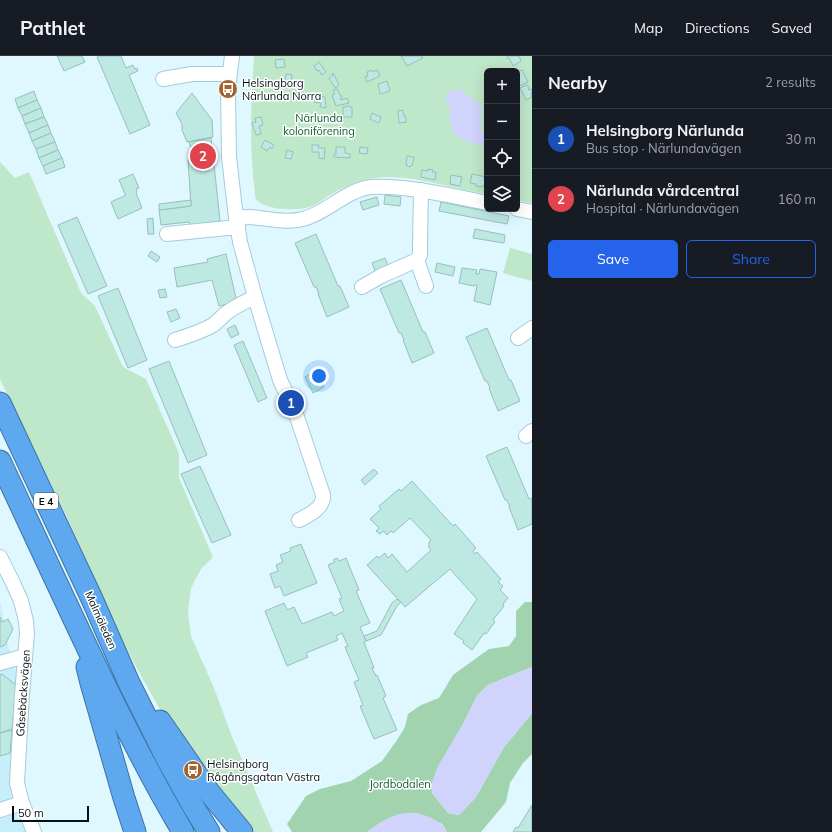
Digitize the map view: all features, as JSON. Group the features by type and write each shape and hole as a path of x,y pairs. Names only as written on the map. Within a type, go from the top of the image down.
{"highway":[{"name":"Malmöleden","path":"0,403 92,599 129,683 167,759 209,832"},
{"name":"E 4","path":"0,461 135,746 183,832"},
{"path":"80,632 91,683 135,832"},
{"path":"129,683 165,728 209,792 242,832"}],"street":[{"path":"232,56 229,74 229,157 240,242 280,380 296,414 323,495 322,504 307,516 299,520"},
{"path":"163,79 192,74 229,74"},
{"path":"167,234 237,222 250,217 290,221 304,219 360,190 371,187 421,190 484,201"},
{"path":"362,287 381,276 417,260 420,255 421,190"},
{"path":"520,210 532,212"},
{"path":"417,260 426,286"},
{"path":"175,340 192,335 215,324 225,314 238,305 255,297"},
{"path":"518,338 532,328"},
{"name":"Gåsebäcksvägen","path":"0,557 13,583 26,621 27,633 20,715 17,783 22,803 34,832"},
{"path":"0,663 25,656"},
{"path":"0,810 22,803"}],"shaded area":[{"path":"461,88 465,94 480,104 482,111 480,130 484,132 484,146 466,141 452,132 451,123 449,121 450,108 446,100 447,93"},
{"path":"0,600 7,641 19,682 13,728 15,782 32,832 0,832"},
{"path":"532,667 532,713 504,747 476,797 459,815 448,813 432,793 431,785 438,766 477,696 488,685"},
{"path":"416,813 430,817 437,821 447,832 367,832 383,821 399,814"}],"green space":[{"name":"Närlunda koloniförening","path":"254,56 532,56 532,203 520,201 520,68 484,68 484,193 415,180 383,177 363,180 351,184 309,207 282,209 262,204 255,197 251,142"},
{"path":"0,162 15,178 29,172 81,293 95,306 123,367 146,379 179,453 179,478 213,557 201,569 191,588 188,612 191,636 273,832 253,832 162,713 120,636 67,517 0,379"},
{"path":"510,248 532,254 532,281 503,273"},
{"name":"Jordbodalen","path":"525,602 532,602 532,667 488,685 477,696 432,793 448,813 459,815 476,797 504,747 532,713 532,754 523,763 510,783 506,802 481,832 447,832 442,824 416,813 399,814 383,821 367,832 292,832 287,824 306,796 320,789 351,781 382,761 405,727 408,714 421,705 439,698 453,675 489,649 509,646 516,636 516,611"}],"building":[{"path":"57,56 82,56 85,62 64,71"},
{"path":"121,56 126,68 133,65 135,69 137,68 138,71 129,75 150,125 130,134 97,57"},
{"path":"401,56 422,56 423,58 407,66"},
{"path":"507,56 519,56 521,61 513,66"},
{"path":"284,59 285,67 276,68 275,60"},
{"path":"319,62 326,72 322,75 314,66"},
{"path":"371,70 372,72 377,70 380,76 367,82 365,77 368,76 367,72"},
{"path":"522,70 528,82 520,86 520,71"},
{"path":"333,73 339,85 335,88 329,78 333,75"},
{"path":"286,74 292,75 290,86 285,86"},
{"path":"387,81 390,91 380,94 378,84"},
{"path":"527,85 529,88 528,89 531,89 532,91 532,97 526,100 520,88"},
{"path":"337,89 342,97 340,98 341,100 347,98 349,103 336,106 332,95 335,94 333,90"},
{"path":"299,90 305,94 300,101 294,97"},
{"path":"34,91 37,100 18,108 15,99"},
{"path":"192,93 212,120 213,137 187,142 182,130 182,124 176,113"},
{"path":"314,96 325,97 326,108 320,107 321,103 314,102"},
{"path":"37,100 41,108 22,116 18,108"},
{"path":"343,107 352,107 352,117 343,117"},
{"path":"41,108 44,117 25,124 22,116"},
{"path":"403,110 403,115 405,115 406,122 399,123 398,111"},
{"path":"372,113 381,117 379,123 370,119"},
{"path":"44,117 48,125 29,133 25,124"},
{"path":"261,117 263,125 259,126 261,134 256,135 252,123 256,122 255,118"},
{"path":"48,125 51,133 32,141 29,133"},
{"path":"51,133 55,142 36,149 32,141"},
{"path":"211,138 213,155 194,157 189,142"},
{"path":"265,140 274,145 272,149 270,147 267,151 261,147"},
{"path":"55,142 58,150 39,158 36,149"},
{"path":"312,145 319,145 318,148 325,148 324,159 319,158 319,152 312,152"},
{"path":"336,147 345,147 345,153 350,154 350,158 334,157 334,154 336,154"},
{"path":"360,147 368,148 367,154 359,153"},
{"path":"58,150 62,158 43,166 39,158"},
{"path":"287,150 293,152 291,159 285,158"},
{"path":"213,155 220,221 190,225 189,222 161,225 159,210 191,206 188,160 194,157"},
{"path":"407,156 414,157 412,166 411,165 410,167 406,165"},
{"path":"62,158 65,167 46,174 43,166"},
{"path":"428,169 433,170 432,172 436,172 435,180 421,177 422,170 428,171"},
{"path":"133,174 139,188 136,189 136,193 142,208 118,219 111,202 126,195 119,180"},
{"path":"472,174 484,177 484,186 476,186 476,184 470,183"},
{"path":"451,175 462,177 460,186 450,184"},
{"path":"385,195 401,197 400,206 384,204"},
{"path":"377,197 379,205 363,210 360,202"},
{"path":"191,200 191,206 159,210 159,204"},
{"path":"441,202 509,216 507,224 439,211"},
{"path":"77,217 107,286 88,294 58,225"},
{"path":"153,218 154,234 148,234 147,219"},
{"path":"475,229 505,235 504,243 473,238"},
{"path":"316,234 338,286 340,286 349,307 327,317 316,287 314,287 295,243"},
{"path":"151,251 160,257 157,262 148,256"},
{"path":"226,254 236,298 228,304 219,306 212,280 177,287 174,268 208,262 207,259"},
{"path":"385,258 389,268 376,273 372,263"},
{"path":"437,263 455,267 453,276 435,272"},
{"path":"462,268 477,270 476,274 479,274 480,269 497,272 490,305 474,301 477,285 474,286 459,283"},
{"path":"401,280 423,332 425,332 434,353 412,363 401,333 399,333 380,289"},
{"path":"118,288 147,360 128,368 98,296"},
{"path":"165,289 167,297 160,298 158,290"},
{"path":"176,309 180,318 171,322 167,312"},
{"path":"235,325 239,334 231,338 227,329"},
{"path":"487,328 509,380 511,380 520,401 498,411 487,381 485,381 466,337"},
{"path":"243,341 267,398 258,402 234,345"},
{"path":"169,361 207,455 188,463 149,369"},
{"path":"316,371 324,387 313,393 305,377"},
{"path":"507,447 529,499 531,498 532,502 532,524 518,530 507,500 505,500 486,456"},
{"path":"200,466 231,535 212,543 181,474"},
{"path":"374,469 378,473 365,485 361,480"},
{"path":"412,481 453,526 455,524 476,548 473,551 475,554 477,552 501,579 498,582 503,586 500,590 508,598 503,604 504,606 493,620 495,622 486,634 484,633 472,650 463,643 464,641 454,634 477,599 450,569 405,607 367,565 377,556 379,558 385,553 388,558 392,554 407,572 431,550 429,548 429,542 431,540 410,518 393,533 391,531 387,535 384,531 380,534 376,531 379,528 370,519 381,509 379,506 399,489 401,491"},
{"path":"301,544 317,583 284,596 280,586 275,588 270,574 278,571 276,565 283,562 280,555 291,551 290,548"},
{"path":"337,558 339,561 346,558 359,590 356,591 370,623 360,627 366,641 364,642 374,668 372,668 376,676 377,675 386,696 383,698 397,730 374,739 360,706 363,705 354,682 359,680 345,647 348,646 342,633 336,636 338,640 306,653 308,657 287,666 265,611 284,603 287,610 294,607 302,624 332,612 334,616 344,611 339,599 342,598 328,565 335,562 333,560"},
{"path":"397,599 401,602 397,606 381,635 366,641 364,636 377,631 392,603"},
{"path":"0,617 2,622 8,619 13,629 5,645 0,647"},
{"path":"2,674 16,685 12,729 0,733 0,675"},
{"path":"12,730 10,753 0,756 0,733"},
{"path":"532,805 532,832 513,832 516,827 518,828"}],"place":[{"name":"Helsingborg Närlunda Norra","path":"228,89"},
{"name":"Närlunda vårdcentral","path":"203,156"},
{"name":"Helsingborg Närlunda","path":"291,403"},
{"name":"Helsingborg Rågångsgatan Västra","path":"193,770"}]}
